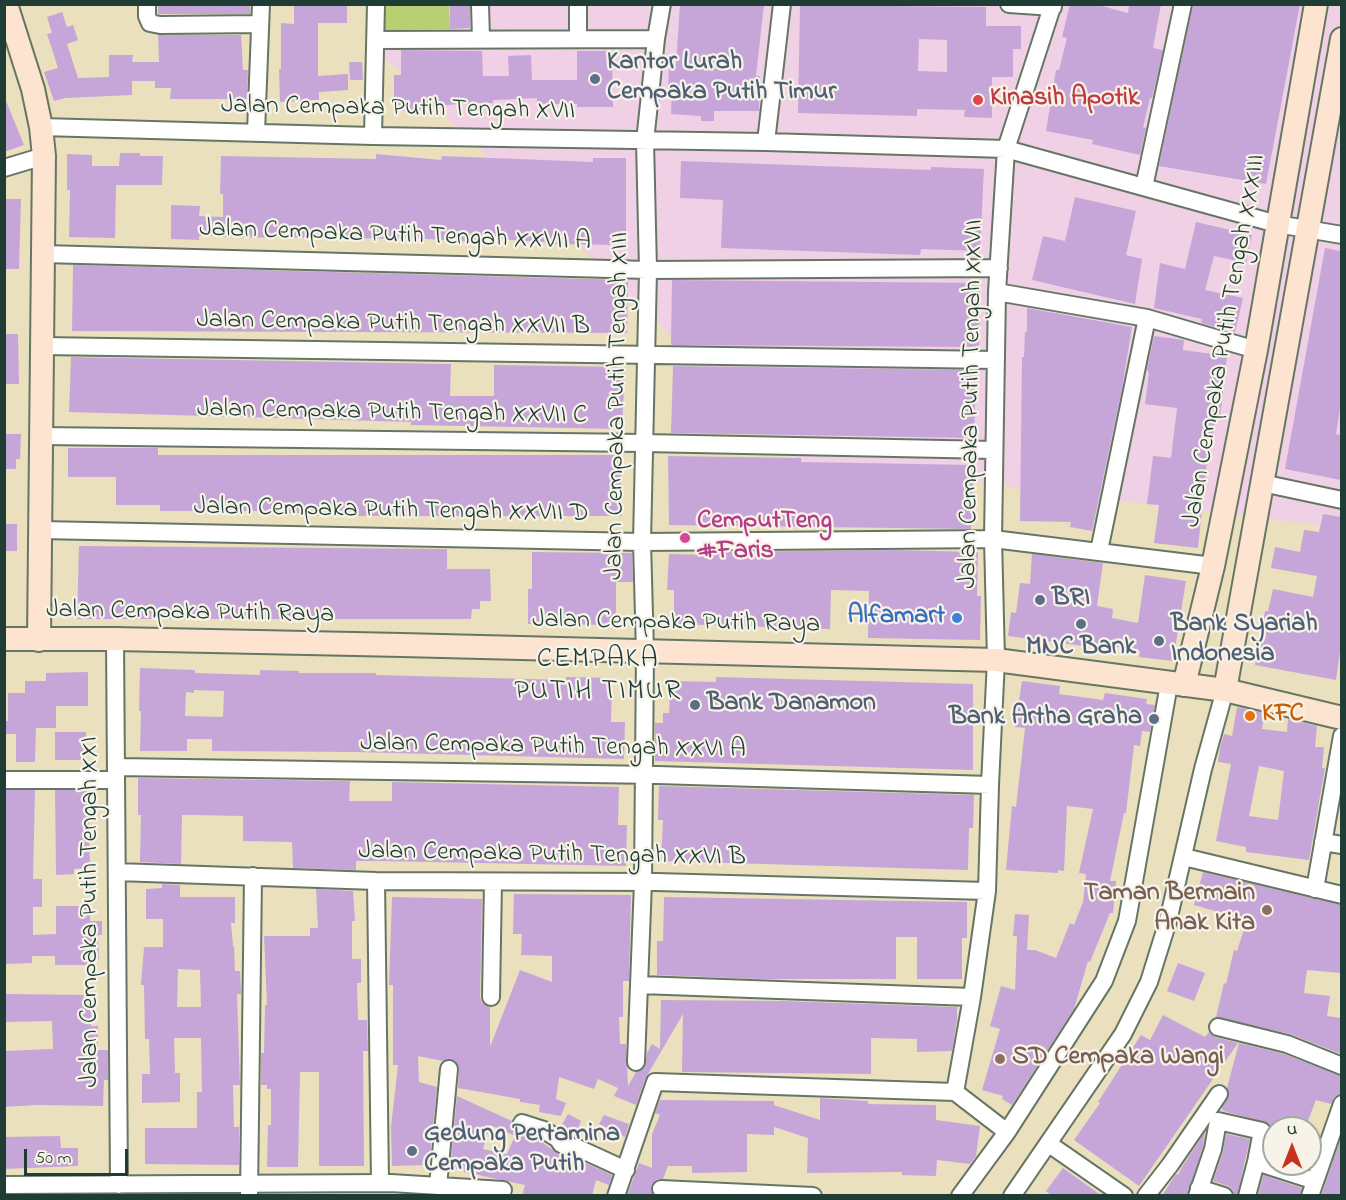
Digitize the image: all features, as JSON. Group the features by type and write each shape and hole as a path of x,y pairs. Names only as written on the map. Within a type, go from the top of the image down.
{"street":[{"path":"147,4 147,16 150,23 160,25 261,24"},
{"path":"256,132 261,4"},
{"path":"374,136 376,4"},
{"path":"480,4 481,39"},
{"path":"578,4 578,39"},
{"name":"Jalan Cempaka Putih Tengah XIII","path":"636,1062 643,882 645,652 642,542 648,270 645,141 662,4"},
{"path":"766,142 782,4"},
{"path":"1006,149 1053,6 1009,4"},
{"path":"1144,187 1183,4"},
{"name":"Jalan Cempaka Putih Tengah XXXIII","path":"960,1196 1007,1132 1104,981 1127,921 1181,685 1213,566 1279,225 1316,4"},
{"path":"7,13 33,89 44,156 39,640"},
{"path":"375,40 656,39"},
{"path":"1012,1196 1123,1035 1149,982 1168,921 1222,689 1262,483 1303,229 1341,39"},
{"name":"Jalan Cempaka Putih Tengah XVII","path":"41,127 1006,149 1279,225 1341,235"},
{"name":"Jalan Cempaka Putih Tengah XXVII","path":"955,1092 972,997 987,891 996,660 993,539 997,292 1006,149"},
{"path":"4,168 44,156"},
{"name":"Jalan Cempaka Putih Tengah XXVII A","path":"43,254 648,270 999,268"},
{"path":"997,292 1147,318 1256,350"},
{"path":"1099,551 1147,318"},
{"name":"Jalan Cempaka Putih Tengah XXVII B","path":"42,346 996,360"},
{"name":"Jalan Cempaka Putih Tengah XXVII C","path":"41,436 644,443 994,450"},
{"path":"1262,483 1341,500"},
{"name":"Jalan Cempaka Putih Tengah XXVII D","path":"40,530 642,542 993,539 1213,566"},
{"name":"Jalan Cempaka Putih Raya","path":"4,639 115,639 996,660 1222,689 1341,718"},
{"name":"Jalan Cempaka Putih Tengah XXI","path":"115,639 119,1185"},
{"path":"1315,889 1341,736"},
{"name":"Jalan Cempaka Putih Tengah XXVI A","path":"4,780 116,774 643,775 990,785"},
{"path":"1323,842 1341,845"},
{"path":"1184,857 1341,895"},
{"name":"Jalan Cempaka Putih Tengah XXVI B","path":"117,872 376,881 643,882 987,891"},
{"path":"249,1190 253,876"},
{"path":"376,881 380,1183"},
{"path":"491,997 493,882"},
{"path":"640,985 972,997"},
{"path":"1218,1027 1287,1044 1341,1066"},
{"path":"438,1186 449,1069"},
{"path":"616,1196 655,1082 955,1092 1007,1132"},
{"path":"1219,1094 1211,1119 1213,1149 1198,1192 1224,1196"},
{"path":"1256,1162 1297,1173 1313,1188 1341,1104"},
{"path":"1211,1119 1262,1131 1247,1196"},
{"path":"1146,1196 1211,1119"},
{"path":"522,1123 544,1130 558,1138 561,1144 580,1149 626,1170"},
{"path":"1049,1144 1124,1196"},
{"path":"4,1185 43,1190 119,1185 249,1190 380,1183 503,1190"},
{"path":"661,1189 813,1196"}],"shaded area":[{"path":"371,4 1341,5 1341,528 798,460 368,41"}],"green space":[{"path":"384,5 449,5 450,29 385,30"}],"building":[{"path":"158,4 250,4 250,14 158,14"},
{"path":"294,4 347,4 347,23 318,23 318,76 348,74 348,90 319,92 319,100 280,102 281,23 294,24"},
{"path":"450,4 470,4 470,28 450,29"},
{"path":"680,4 764,4 756,76 760,76 759,111 714,111 714,121 701,121 701,116 671,114 672,90 668,90 669,64 676,64"},
{"path":"1070,4 1094,4 1128,13 1129,4 1161,4 1153,48 1163,50 1143,127 1146,128 1140,155 1092,144 1093,140 1046,131 1056,70 1059,70 1067,38 1062,37"},
{"path":"1193,4 1300,4 1266,184 1159,166"},
{"path":"800,5 986,7 986,26 1021,26 1021,49 1013,49 1013,77 992,77 992,118 964,117 965,110 917,109 917,116 798,113","holes":["919,39 947,40 947,72 918,71"]},
{"path":"62,12 67,27 73,25 78,40 67,44 78,78 109,77 109,55 133,55 132,62 159,62 158,35 241,35 243,70 248,70 247,99 170,99 171,88 155,88 155,81 132,81 132,95 65,98 54,101 44,72 58,68 47,34 52,33 47,17"},
{"path":"401,50 482,51 483,76 509,76 508,56 531,55 532,80 577,80 577,51 612,51 613,107 537,104 537,98 493,100 493,103 457,104 421,108 421,110 394,111 394,75 401,75"},
{"path":"349,62 362,62 363,80 350,80"},
{"path":"4,96 24,145 4,152"},
{"path":"120,153 163,156 162,185 116,185 115,238 69,237 70,190 67,190 67,154 92,155 92,166 119,166"},
{"path":"376,154 441,160 442,156 593,162 593,158 626,158 626,245 545,244 545,242 478,238 478,242 222,236 199,236 199,240 171,239 171,205 200,206 199,216 223,217 223,194 220,194 221,156 376,159"},
{"path":"681,161 931,170 931,167 984,169 980,251 921,249 920,255 721,248 723,200 680,198"},
{"path":"1075,197 1136,211 1126,255 1142,259 1135,304 1032,280 1043,236 1065,241"},
{"path":"4,199 21,199 19,269 4,269"},
{"path":"1196,222 1252,235 1246,263 1214,256 1205,290 1243,298 1235,332 1201,323 1202,319 1154,308 1160,263 1185,269"},
{"path":"1325,248 1341,251 1341,402 1336,434 1341,435 1341,480 1285,469"},
{"path":"73,265 628,280 627,333 72,331"},
{"path":"672,280 980,283 979,347 673,345 671,344"},
{"path":"1027,308 1132,327 1122,388 1092,531 1070,527 1071,522 1020,521 1022,357 1024,357 1025,332 1027,332"},
{"path":"4,334 18,334 19,384 4,384"},
{"path":"1154,336 1184,340 1183,350 1227,356 1220,418 1215,418 1210,460 1207,460 1198,548 1154,543 1159,505 1147,504 1153,456 1171,458 1177,408 1145,404 1149,373 1147,370"},
{"path":"71,357 451,364 450,396 494,396 494,365 625,367 622,429 411,425 411,422 69,412"},
{"path":"673,366 976,370 974,438 671,433"},
{"path":"4,434 21,434 20,459 16,459 16,469 4,469"},
{"path":"68,448 158,448 158,455 620,455 622,516 312,516 312,513 282,513 282,511 160,511 160,505 116,505 116,477 68,477"},
{"path":"668,456 801,458 801,462 974,465 971,529 669,525"},
{"path":"1323,514 1341,517 1341,645 1336,680 1255,665 1265,611 1268,611 1273,589 1313,597 1317,576 1271,568 1275,547 1300,552 1304,530 1319,532"},
{"path":"4,524 17,524 17,551 4,551"},
{"path":"79,546 447,549 447,569 490,569 491,601 480,601 480,609 472,609 471,619 77,619"},
{"path":"894,550 978,552 977,596 981,596 980,640 868,638 869,591 831,590 830,629 674,624 674,590 667,590 669,554"},
{"path":"532,552 632,553 633,582 616,582 616,625 528,624 528,589 532,589"},
{"path":"1032,554 1103,563 1097,606 1113,609 1112,618 1138,623 1145,575 1186,581 1173,661 1139,657 1140,651 1107,645 1107,649 1008,636 1011,612 1016,613 1020,583 1030,584"},
{"path":"140,668 260,675 260,670 566,680 566,677 612,678 611,722 625,722 624,759 212,751 212,739 187,739 187,751 140,751 141,711 139,711","holes":["224,691 223,717 185,716 186,692"]},
{"path":"88,672 88,706 56,706 56,728 36,728 35,762 16,762 16,734 4,734 4,721 8,721 8,693 25,693 25,681 46,681 46,673"},
{"path":"716,677 973,684 973,770 655,761 655,723 663,723 663,713 669,713 671,681 716,682"},
{"path":"1022,681 1060,686 1059,694 1103,700 1105,693 1147,699 1146,704 1155,705 1150,732 1142,731 1140,746 1134,745 1126,813 1124,813 1110,881 1116,881 1113,913 1110,913 1090,962 1088,961 1074,1009 1012,1105 1002,1099 1003,1096 982,1090 1000,1029 990,1026 1001,986 1015,990 1017,936 1013,936 1015,914 1029,915 1027,950 1035,950 1056,958 1070,923 1074,925 1083,902 1086,874 1079,873 1093,809 1067,806 1064,871 1058,870 1058,873 1006,870 1012,806 1016,807 1025,728 1015,727"},
{"path":"1237,707 1265,713 1262,729 1287,732 1288,719 1317,726 1315,747 1324,747 1322,768 1325,768 1309,860 1246,852 1246,847 1216,841 1231,764 1218,762 1220,748 1224,734 1232,736","holes":["1259,766 1284,771 1278,820 1249,816"]},
{"path":"55,732 86,732 86,760 55,760"},
{"path":"138,778 350,781 349,801 392,801 392,782 619,787 618,825 627,825 626,866 356,861 356,870 293,868 292,842 243,841 243,816 194,815 182,815 181,864 140,862 141,815 138,815"},
{"path":"659,786 974,795 973,828 969,828 968,870 661,861 663,820 658,820"},
{"path":"4,790 35,790 33,879 42,879 42,907 33,907 33,935 56,934 56,906 90,906 90,921 102,921 102,935 98,935 99,959 91,959 91,965 55,965 55,956 32,956 32,963 4,964"},
{"path":"55,790 88,790 90,868 74,869 74,874 56,875"},
{"path":"1203,872 1341,905 1341,973 1307,970 1304,993 1330,996 1327,1016 1341,1018 1341,1054 1290,1034 1216,1017 1234,950 1237,951 1247,920 1194,905"},
{"path":"162,884 180,885 180,897 235,897 235,923 231,923 235,971 240,971 241,994 237,994 240,1085 233,1085 234,1127 239,1127 239,1165 145,1164 145,1128 197,1128 197,1092 202,1092 201,1038 174,1038 175,1073 180,1073 180,1102 142,1103 142,1074 150,1074 149,1039 145,1039 144,985 141,985 144,947 163,947 163,919 146,919 146,889 162,888","holes":["178,969 200,970 201,1007 177,1007"]},
{"path":"316,889 353,891 355,921 352,921 352,959 361,959 361,983 357,983 358,1020 367,1020 368,1051 363,1051 364,1166 319,1166 319,1072 300,1072 298,1167 267,1167 268,1125 271,1125 271,1089 267,1089 267,1085 261,1085 261,1053 264,1053 265,1005 267,1005 264,936 310,936 310,928 318,928"},
{"path":"514,894 631,895 629,981 623,981 623,1017 619,1017 620,1044 626,1044 628,1086 636,1072 645,1067 647,1053 652,1044 660,1049 661,1000 782,1001 957,1007 952,1051 917,1052 917,1039 871,1038 871,1074 682,1072 683,1014 645,1079 636,1105 614,1096 618,1088 598,1079 594,1089 559,1077 556,1099 566,1103 561,1116 539,1112 540,1105 520,1102 520,1099 458,1088 459,1069 456,1061 418,1056 419,1082 437,1087 429,1165 392,1166 391,1127 398,1065 393,1065 393,985 389,985 392,897 482,899 481,954 479,954 481,955 480,997 482,1003 490,1007 490,1047 520,970 552,982 552,956 521,955 522,934 513,934"},
{"path":"664,897 967,902 967,938 962,938 962,979 917,979 917,937 896,937 896,979 757,979 657,975 657,941 663,941"},
{"path":"1178,963 1205,973 1194,1001 1167,991"},
{"path":"4,994 92,995 91,1026 98,1026 98,1050 108,1050 108,1080 104,1080 103,1106 4,1107 4,1051 53,1049 52,1021 4,1022"},
{"path":"1163,1015 1205,1037 1209,1032 1215,1037 1238,1043 1139,1186 1074,1140 1100,1103 1098,1102 1141,1035 1150,1040"},
{"path":"1239,1043 1284,1054 1341,1076 1341,1094 1335,1096 1331,1104 1316,1100 1310,1116 1262,1116 1262,1121 1223,1111 1222,1108 1229,1095 1227,1088"},
{"path":"457,1096 512,1121 515,1130 539,1140 558,1154 567,1156 566,1160 578,1165 581,1161 612,1175 609,1185 596,1180 592,1196 522,1196 525,1185 464,1172 464,1169 450,1169","holes":["490,1125 515,1136 507,1154 483,1149"]},
{"path":"820,1098 868,1101 868,1104 936,1105 936,1120 980,1126 976,1156 970,1164 937,1160 936,1176 902,1175 902,1172 807,1173 808,1138 774,1127 774,1135 747,1134 747,1172 692,1173 692,1166 668,1166 663,1179 657,1179 652,1184 653,1196 627,1196 639,1163 652,1168 652,1134 660,1115 655,1113 660,1100 774,1101 774,1105 820,1120"},
{"path":"568,1114 581,1121 575,1137 568,1135 560,1128"},
{"path":"604,1115 629,1124 625,1137 599,1124"},
{"path":"1205,1132 1203,1146 1187,1196 1162,1196 1176,1174 1178,1175"},
{"path":"1226,1134 1250,1139 1237,1196 1234,1196 1232,1189 1228,1186 1213,1181 1223,1152"},
{"path":"60,1136 61,1148 78,1148 78,1166 4,1169 4,1137"},
{"path":"1341,1137 1341,1196 1321,1196"},
{"path":"1063,1168 1102,1196 1052,1196 1046,1191"},
{"path":"1263,1176 1302,1188 1300,1196 1258,1196"}],"place":[{"name":"Kantor Lurah Cempaka Putih Timur","path":"595,79"},
{"name":"Kinasih Apotik","path":"978,100"},
{"name":"CemputTeng #Faris","path":"685,538"},
{"name":"BRI","path":"1040,600"},
{"name":"Alfamart","path":"957,618"},
{"name":"MNC Bank","path":"1081,624"},
{"name":"Bank Syariah Indonesia","path":"1159,641"},
{"name":"Bank Danamon","path":"695,705"},
{"name":"KFC","path":"1250,716"},
{"name":"Bank Artha Graha","path":"1154,719"},
{"name":"Taman Bermain Anak Kita","path":"1267,910"},
{"name":"SD Cempaka Wangi","path":"1000,1059"},
{"name":"Gedung Pertamina Cempaka Putih","path":"412,1151"}],"district":[{"name":"CEMPAKA PUTIH TIMUR","path":"598,677"}]}
